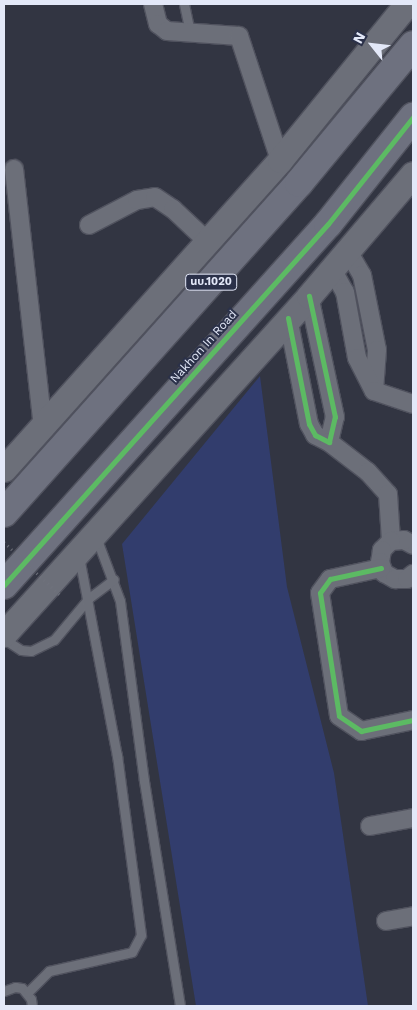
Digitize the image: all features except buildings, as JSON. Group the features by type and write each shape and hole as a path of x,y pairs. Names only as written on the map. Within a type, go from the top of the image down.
{"main road":[{"name":"นบ.1020","path":"4,469 280,160 407,4"},
{"name":"นบ.1020","path":"4,513 299,183 413,45"},
{"name":"Nakhon In Road","path":"4,585 328,224 413,117"},
{"path":"4,634 406,188"}],"street":[{"path":"153,4 158,24 175,33 190,32 239,36 280,160"},
{"path":"14,169 43,426"},
{"path":"89,224 136,200 155,197 173,209 208,242"},
{"path":"340,260 362,275 377,350 374,391"},
{"path":"340,260 357,358 374,391 413,404"},
{"path":"309,296 335,417 329,442"},
{"path":"288,318 309,424 315,435 329,442 368,472 388,494 391,542 380,556 381,568 394,579 413,578"},
{"path":"391,542 404,540 413,546"},
{"path":"381,568 330,579 320,593 339,716 362,731 413,720"},
{"path":"370,826 413,818"},
{"path":"386,921 413,916"}],"lane":[{"path":"184,4 190,32"},
{"path":"86,544 114,579 120,601 144,781 180,1006"},
{"path":"28,992 48,971 132,952 141,935 117,756 89,598 86,544"},
{"path":"4,639 21,650 31,651 54,640 89,598 114,579"},
{"path":"4,991 15,987 28,992"},
{"path":"28,992 32,1006"}],"path":[{"path":"4,542 60,594"}],"shaded area":[{"path":"260,376 287,587 334,773 368,1006 196,1006 122,544"}],"cycle path":[{"path":"4,585 328,224 413,117"},
{"path":"288,318 309,424 315,435 329,442 335,417 309,296"},
{"path":"381,568 330,579 320,593 339,716 361,731 413,720"}]}
